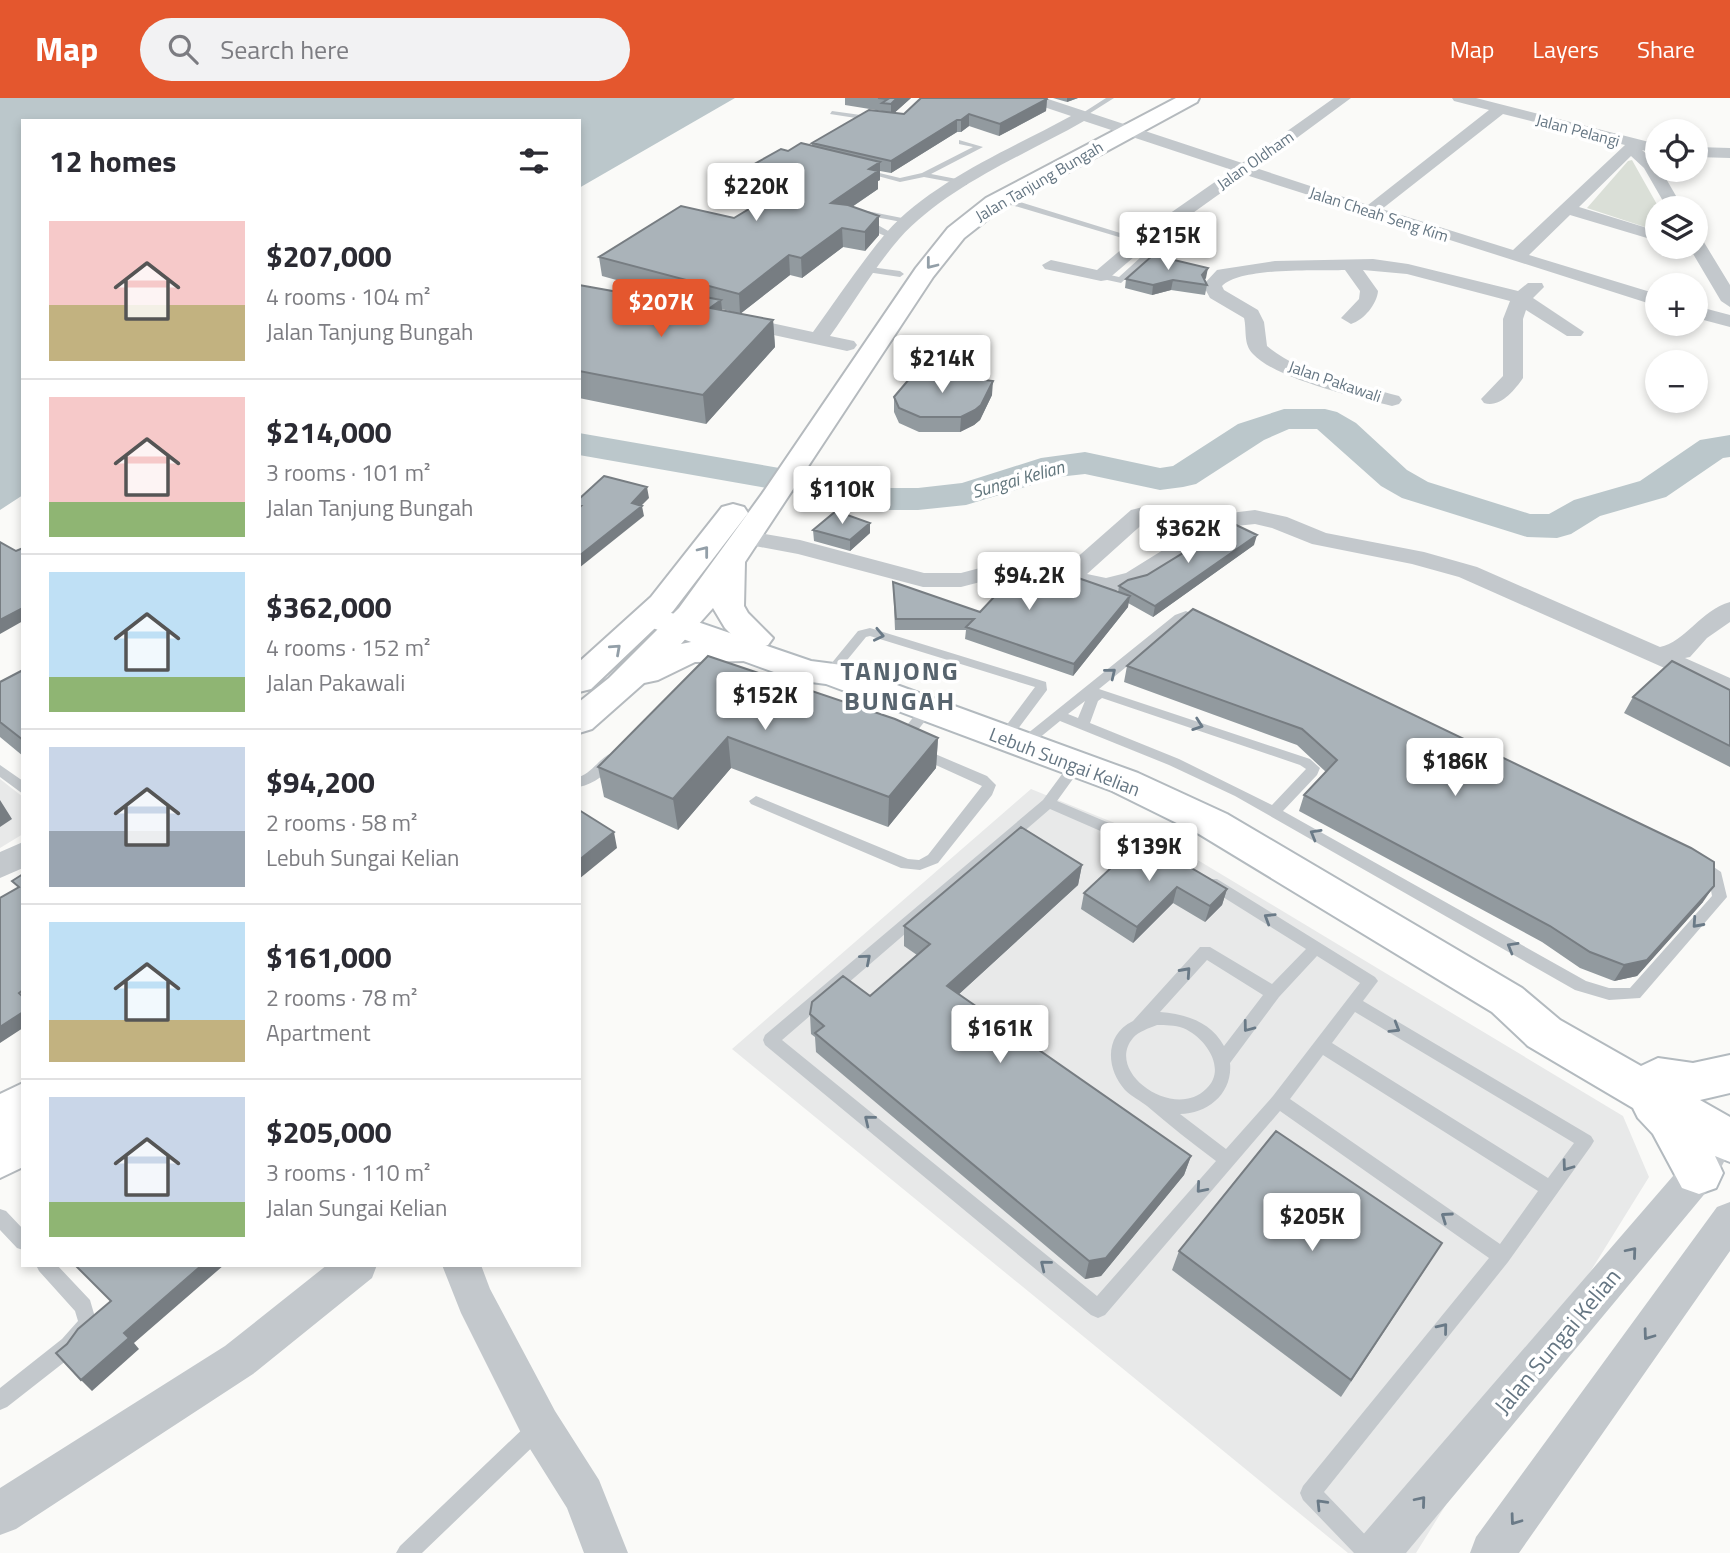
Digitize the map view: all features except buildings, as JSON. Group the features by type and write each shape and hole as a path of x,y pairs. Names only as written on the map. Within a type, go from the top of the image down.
{"main road":[{"name":"Jalan Tanjung Bungah","path":"581,719 621,686 760,497 783,461 930,264 971,219 1001,199 1190,98"},
{"name":"Jalan Tanjung Bungah","path":"832,368 926,241 951,217 981,195 1131,105"},
{"name":"Jalan Tanjung Bungah","path":"581,680 671,615 738,550 760,497"},
{"path":"738,550 726,601 729,615 751,644"},
{"name":"Lebuh Sungai Kelian","path":"671,615 751,644 808,672 830,673 1125,782 1213,824 1507,1000 1544,1032 1648,1082 1722,1138"},
{"path":"621,686 671,657 689,651 751,644"},
{"path":"1722,1138 1669,1120 1648,1082 1693,1082 1730,1074"},
{"path":"0,1120 21,1104"},
{"path":"0,1157 21,1141"}],"street":[{"name":"Jalan Cheah Seng Kim","path":"1031,98 1102,124 1370,211 1645,296"},
{"name":"Jalan Oldham","path":"1051,265 1101,275 1139,249 1241,169 1344,98"},
{"name":"Jalan Pelangi","path":"1459,98 1645,148"},
{"path":"1370,211 1500,109"},
{"path":"818,339 892,236 907,221 939,197 1082,116"},
{"path":"1516,257 1632,146 1650,165 1668,196"},
{"path":"1708,152 1730,153"},
{"path":"1566,208 1645,232"},
{"path":"1704,259 1730,302"},
{"path":"1350,264 1369,291 1368,300 1351,318"},
{"name":"Jalan Pakawali","path":"1392,400 1302,372 1271,359 1254,339 1254,318 1251,314 1214,289 1212,285 1217,273 1350,264 1408,269 1521,298 1574,332"},
{"path":"1491,399 1513,378 1513,319 1521,298 1558,271"},
{"path":"1708,315 1730,321"},
{"path":"715,317 847,345"},
{"path":"1070,576 1139,515 1147,512 1160,512 1208,530"},
{"path":"738,550 800,547 923,580 961,580 1021,567 1033,567 1106,586 1135,578 1208,530 1230,519 1255,517 1279,522 1320,539 1415,557 1468,572 1661,655 1730,688"},
{"path":"1661,655 1681,651 1698,632 1730,610"},
{"path":"0,867 21,854"},
{"name":"Jalan Sungai Kelian","path":"1377,1553 1722,1138"},
{"path":"1492,1553 1730,1219"},
{"path":"0,1513 239,1360 355,1267"},
{"path":"462,1267 475,1300 540,1426 584,1495 606,1553"}],"lane":[{"path":"1082,116 1111,98"},
{"path":"832,113 879,120"},
{"path":"859,170 900,180 924,174 979,146 962,142"},
{"path":"924,174 964,183"},
{"path":"1001,199 1185,265"},
{"path":"857,211 907,221"},
{"path":"854,222 873,226 892,236"},
{"path":"870,270 900,274"},
{"path":"1013,741 1058,715 1180,618 1186,615 1210,625"},
{"path":"830,673 862,634 870,632 1042,685 1013,741"},
{"path":"1082,726 1092,699 1100,693 1305,762 1313,768 1310,775 1274,811"},
{"path":"756,801 906,863 920,865 933,859 987,792 989,785 982,779 893,742 927,709"},
{"path":"1058,715 1174,762 1274,811 1581,986 1609,994 1634,993 1720,897 1716,876 1689,859"},
{"path":"581,782 594,776 623,746"},
{"path":"1076,765 1048,803 771,1040 1098,1309 1279,1101 1370,981 1201,876"},
{"path":"0,771 21,787"},
{"path":"1048,803 1167,854"},
{"path":"1223,1060 1273,993 1316,948"},
{"path":"1140,1023 1205,951 1273,993"},
{"path":"1353,1003 1585,1141 1502,1256 1310,1493 1368,1553"},
{"path":"1143,1097 1177,1107 1194,1105 1209,1098 1219,1087 1223,1060 1205,1033 1190,1024 1156,1018 1127,1031 1119,1043 1117,1057 1125,1079 1143,1097 1226,1159"},
{"path":"1321,1045 1550,1189"},
{"path":"1279,1101 1502,1256"},
{"path":"0,1217 21,1240"},
{"path":"0,1400 69,1346 88,1324 83,1306 47,1267"},
{"path":"407,1553 540,1426"}],"shaded area":[{"path":"0,98 735,98 581,187 581,119 21,119 21,496 0,510"},
{"path":"1632,160 1652,196 1645,196 1645,227 1587,208 1628,161"},
{"path":"0,779 21,795 21,835 0,848"},
{"path":"1031,789 1181,850 1623,1116 1649,1177 1416,1553 1348,1553 732,1049"}],"waterway":[{"name":"Sungai Kelian","path":"581,444 808,484 847,494 879,499 918,499 966,494 1054,466 1085,463 1160,479 1183,476 1251,432 1284,419 1325,419 1343,431 1394,478 1415,490 1527,525 1557,526 1587,508 1653,489 1713,448 1730,446"}],"district":[{"name":"TANJONG BUNGAH","path":"900,685"}]}
